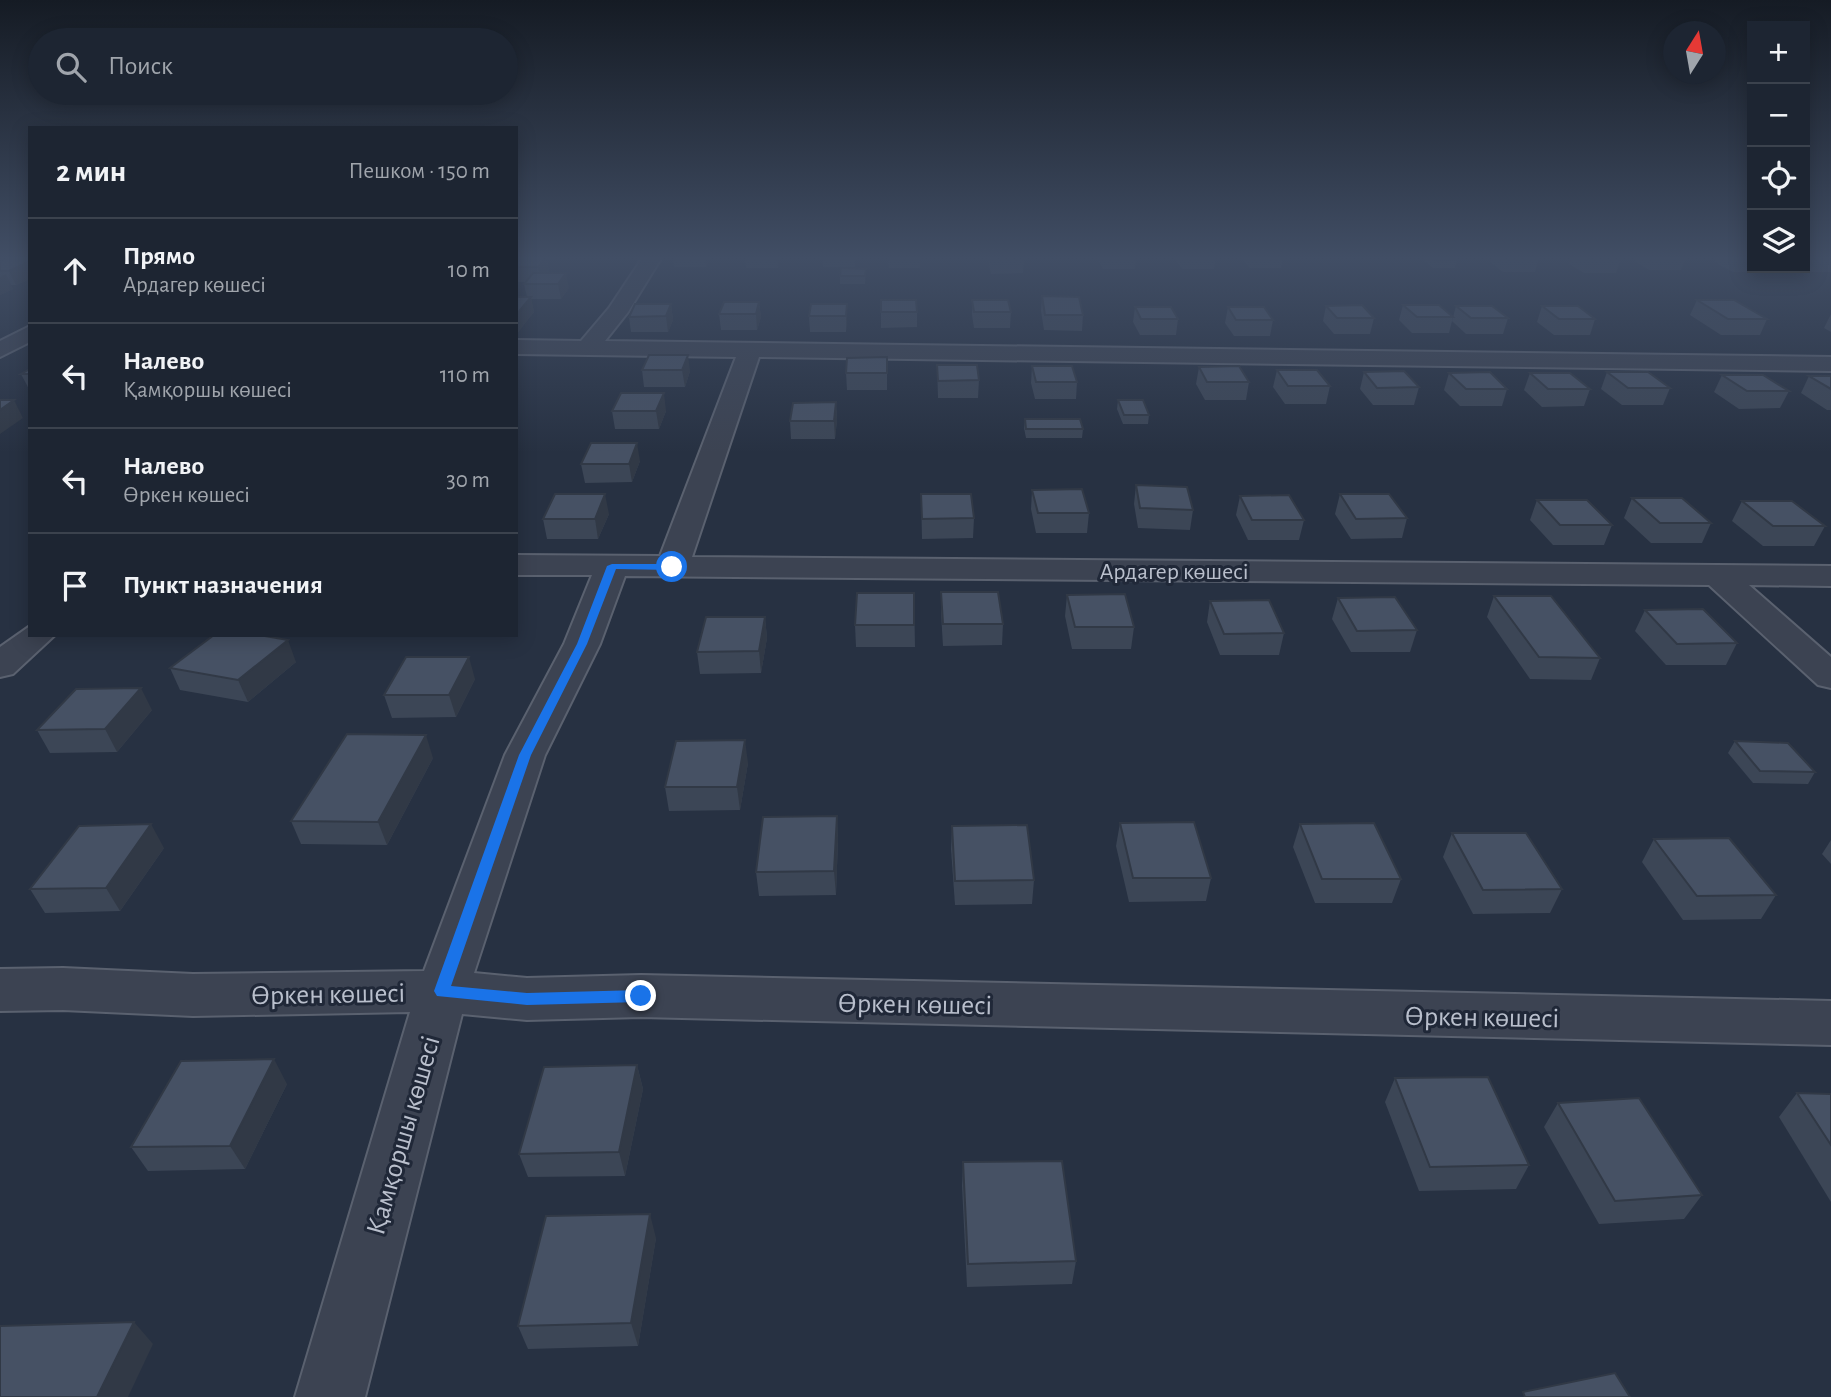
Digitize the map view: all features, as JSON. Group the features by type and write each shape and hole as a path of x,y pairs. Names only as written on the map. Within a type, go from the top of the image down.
{"street":[{"path":"588,347 609,322"},
{"path":"1,349 28,334"},
{"path":"518,347 1831,364"},
{"path":"1,349 28,348"},
{"path":"672,567 749,352"},
{"name":"Ардагер көшесі","path":"518,565 1831,576"},
{"name":"Қамқоршы көшесі","path":"330,1397 442,991 525,755 582,644 612,566"},
{"path":"1719,576 1831,677"},
{"path":"0,666 35,637"},
{"name":"Өркен көшесі","path":"0,990 63,989 193,995 442,991 527,999 641,996 1831,1023"}],"building":[{"path":"649,355 688,355 682,370 642,370"},
{"path":"887,357 887,373 846,373 847,358"},
{"path":"937,365 977,365 979,380 938,381"},
{"path":"1032,366 1072,366 1077,382 1036,382"},
{"path":"1239,366 1249,382 1207,382 1199,367"},
{"path":"1277,370 1317,370 1330,386 1288,386"},
{"path":"1404,371 1419,387 1377,388 1364,372"},
{"path":"1490,372 1507,389 1466,389 1449,373"},
{"path":"1607,372 1648,372 1670,388 1628,388"},
{"path":"1530,373 1570,373 1590,389 1548,389"},
{"path":"1722,375 1763,375 1789,391 1747,391"},
{"path":"1809,376 1831,376 1831,389"},
{"path":"621,393 664,393 656,411 612,411"},
{"path":"0,400 14,400 0,410"},
{"path":"1118,400 1143,400 1149,415 1124,415"},
{"path":"836,402 834,421 790,421 793,403"},
{"path":"1025,419 1080,419 1083,429 1026,429"},
{"path":"591,443 637,443 629,464 581,464"},
{"path":"1136,485 1187,487 1193,510 1140,508"},
{"path":"1082,489 1089,513 1038,513 1032,490"},
{"path":"555,494 605,494 595,519 543,519"},
{"path":"921,494 971,494 974,518 922,519"},
{"path":"1340,494 1389,494 1407,518 1356,519"},
{"path":"1289,495 1304,520 1252,520 1240,496"},
{"path":"1632,498 1682,498 1711,523 1660,523"},
{"path":"1537,500 1587,500 1612,525 1560,525"},
{"path":"1742,501 1792,501 1825,526 1773,526"},
{"path":"941,592 998,592 1003,624 943,624"},
{"path":"857,593 914,593 914,625 855,625"},
{"path":"1125,594 1134,627 1075,627 1067,595"},
{"path":"1494,596 1551,596 1600,658 1539,657"},
{"path":"1395,597 1417,630 1357,631 1338,598"},
{"path":"1269,600 1284,633 1224,634 1210,601"},
{"path":"1703,609 1737,643 1677,644 1645,610"},
{"path":"706,617 765,617 759,651 697,652"},
{"path":"211,637 271,637 288,640 238,680 170,668"},
{"path":"406,657 469,657 449,695 384,695"},
{"path":"141,688 105,729 37,730 76,689"},
{"path":"347,734 426,735 378,822 291,821"},
{"path":"745,740 737,787 665,787 676,741"},
{"path":"1735,741 1788,743 1815,772 1760,771"},
{"path":"837,816 834,871 756,872 763,817"},
{"path":"1194,822 1211,878 1133,878 1120,823"},
{"path":"1374,823 1401,879 1322,879 1300,824"},
{"path":"151,824 106,888 30,889 79,826"},
{"path":"1027,825 1034,880 955,881 952,826"},
{"path":"1452,833 1526,833 1562,889 1483,890"},
{"path":"1729,838 1776,895 1697,896 1654,839"},
{"path":"274,1059 230,1146 131,1147 181,1061"},
{"path":"637,1065 619,1152 519,1154 544,1067"},
{"path":"1488,1077 1529,1165 1430,1167 1395,1078"},
{"path":"1797,1093 1831,1094 1831,1145"},
{"path":"1639,1098 1702,1195 1615,1201 1558,1103"},
{"path":"1062,1161 1076,1261 968,1264 963,1162"},
{"path":"650,1214 631,1323 518,1326 546,1216"},
{"path":"134,1322 97,1397 0,1397 0,1326"},
{"path":"1615,1373 1630,1397 1525,1397 1523,1392"}],"route":[{"path":"641,996 527,999 442,991 525,755 582,644 612,566 672,567"}]}
